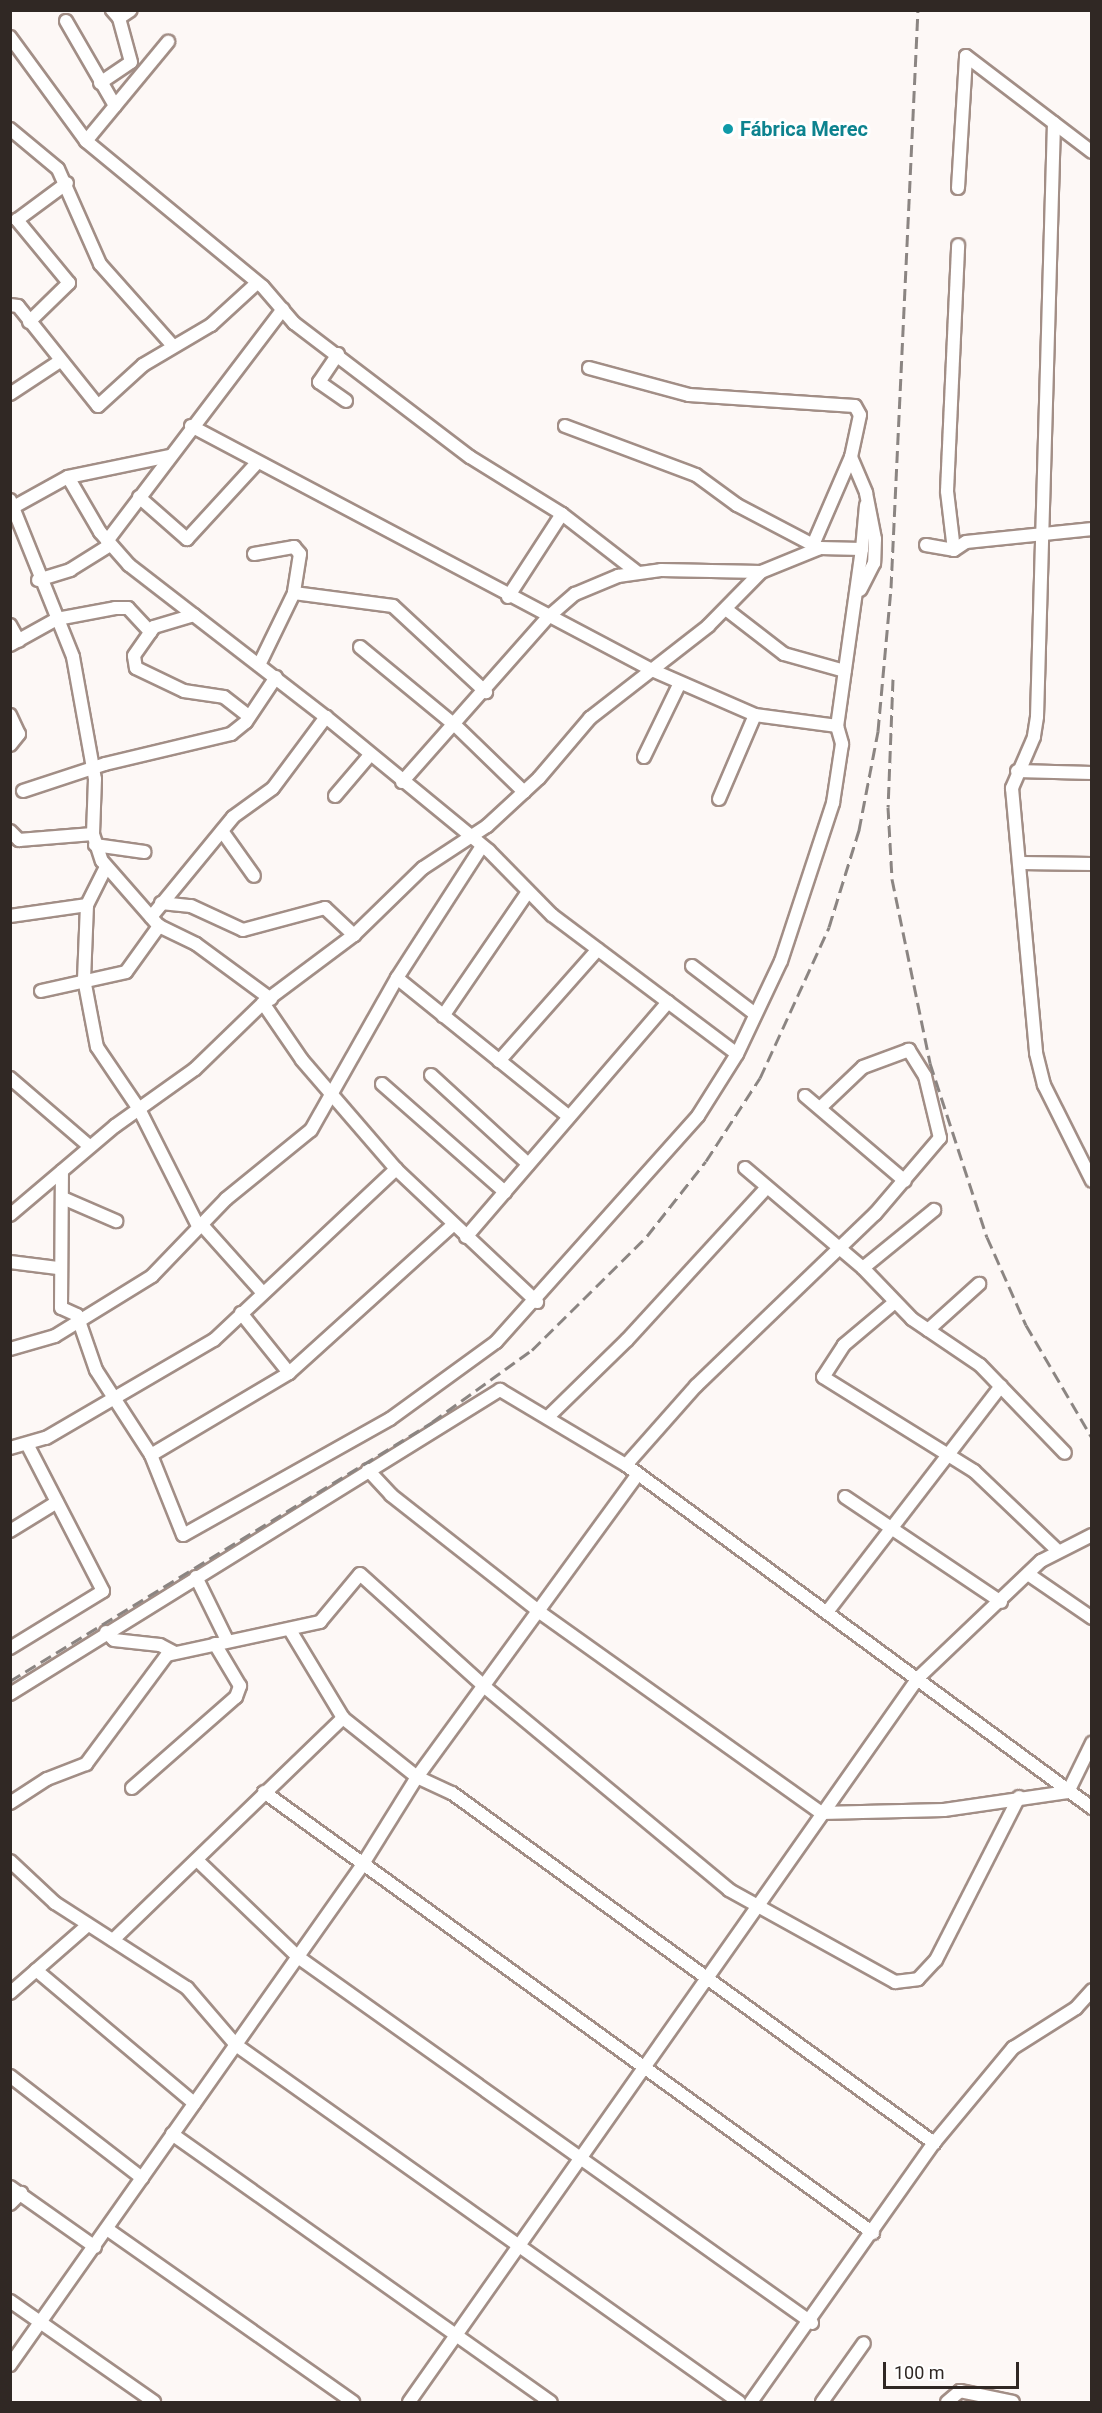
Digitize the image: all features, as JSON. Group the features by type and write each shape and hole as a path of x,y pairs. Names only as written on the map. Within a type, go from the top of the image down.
{"street":[{"path":"100,83 130,65 116,14 130,10"},
{"path":"66,21 115,106"},
{"path":"10,37 86,141 257,283 294,323 338,354 470,457 562,514 638,573"},
{"path":"86,141 168,42"},
{"path":"958,188 966,56 1092,152"},
{"path":"1054,123 1037,717 1034,737 1017,771 1012,788 1036,1053 1044,1085 1092,1181"},
{"path":"10,129 43,153 67,183 100,264 173,346"},
{"path":"29,322 69,283 17,220 67,183"},
{"path":"954,550 947,491 958,244"},
{"path":"10,305 18,306 98,406 143,365 211,325 257,283"},
{"path":"38,580 70,570 109,543 139,497 191,426 283,309"},
{"path":"338,354 319,382 346,401"},
{"path":"10,394 60,361"},
{"path":"10,1215 89,1146 195,1069 267,1001 354,935 416,874 471,839 524,792 590,718 727,610 761,572 816,546 851,458 860,415 848,402 806,407 689,395 589,369"},
{"path":"191,426 256,464 547,618 652,670 755,715 837,726"},
{"path":"565,426 696,475 736,505 816,546 862,549"},
{"path":"169,456 68,477 12,505 38,580 74,657 93,770 94,840 106,867 155,921 196,945 267,1001 332,1095 396,1169 537,1302"},
{"path":"851,458 866,493 874,563 859,591"},
{"path":"139,497 187,539 256,464"},
{"path":"68,477 109,543 194,615 326,717 482,846 528,892 598,949 736,1054"},
{"path":"62,1171 65,1199 58,1268 61,1308 76,1312 112,1400 151,1455 185,1535 419,1401 496,1342 537,1302 698,1116 736,1054 755,1014 819,860 842,744 837,726 859,591 866,493"},
{"path":"508,597 562,514"},
{"path":"926,545 954,550 980,540 1042,537 1092,528"},
{"path":"254,554 298,549 294,593 259,665"},
{"path":"402,782 456,726 547,618 596,584 638,573 708,568 761,572"},
{"path":"294,593 393,606 486,692"},
{"path":"10,624 15,643 57,619 128,608 150,632"},
{"path":"727,610 784,654 845,671"},
{"path":"194,615 150,632 134,656 141,673 184,691 224,697 248,716"},
{"path":"360,647 456,726 524,792"},
{"path":"23,791 231,734 248,716 276,677"},
{"path":"644,757 680,683"},
{"path":"10,715 19,734 10,745"},
{"path":"719,799 755,715"},
{"path":"41,991 132,968 155,921 161,903 222,831 273,788 326,717"},
{"path":"335,796 370,755"},
{"path":"1017,771 1092,773"},
{"path":"10,831 20,840 94,840 145,852"},
{"path":"222,831 254,876"},
{"path":"10,1349 33,1347 152,1276 200,1226 311,1130 397,978 482,846"},
{"path":"1020,863 1092,864"},
{"path":"106,867 87,905 84,979 100,1056 139,1109 200,1226 262,1292"},
{"path":"443,1016 528,892"},
{"path":"161,903 191,906 243,930 325,908 354,935"},
{"path":"10,916 87,905"},
{"path":"499,1061 598,949"},
{"path":"692,966 755,1014"},
{"path":"397,978 570,1118"},
{"path":"466,1237 668,1002"},
{"path":"626,1465 663,1419 839,1248 905,1181 940,1138 916,1053 905,1049 862,1067 821,1107"},
{"path":"431,1075 528,1164"},
{"path":"10,1078 89,1146"},
{"path":"382,1084 505,1192"},
{"path":"805,1096 821,1107 905,1181"},
{"path":"745,1168 863,1268 896,1302 928,1330 945,1337 1000,1386 1065,1452"},
{"path":"10,1448 27,1444 112,1400 214,1340 262,1292 396,1169"},
{"path":"549,1416 627,1341 767,1187"},
{"path":"65,1199 116,1221"},
{"path":"863,1268 934,1210"},
{"path":"151,1455 289,1373 453,1224"},
{"path":"10,1262 58,1268"},
{"path":"928,1330 979,1284"},
{"path":"896,1302 844,1345 823,1377 947,1453 1058,1551"},
{"path":"241,1313 289,1373"},
{"path":"827,1612 895,1528 947,1453 1000,1386"},
{"path":"10,1694 494,1391 549,1416 626,1465 636,1477 918,1678 1092,1808"},
{"path":"10,1648 103,1591 27,1444"},
{"path":"368,1470 391,1495 541,1613 821,1814 944,1810 1019,1797 1068,1792"},
{"path":"10,2365 361,1867 417,1777 541,1613 636,1477"},
{"path":"845,1497 895,1528 1001,1602"},
{"path":"10,1531 57,1502"},
{"path":"410,2403 458,2337 519,2245 648,2070 753,1908 918,1678 1028,1574 1058,1551 1092,1535"},
{"path":"106,1632 114,1640 160,1645 173,1652 290,1630 330,1615 363,1574 486,1688 753,1908 880,1977 902,1983 918,1979 951,1935 1019,1797"},
{"path":"1028,1574 1092,1618"},
{"path":"132,1788 236,1697 240,1686 196,1577"},
{"path":"290,1630 343,1718 417,1777 453,1793 705,1979 934,2143"},
{"path":"10,1803 47,1779 86,1764 173,1652"},
{"path":"113,1940 198,1861 264,1792 324,1741 343,1718"},
{"path":"1068,1792 1092,1743"},
{"path":"264,1792 361,1867 873,2233"},
{"path":"10,1861 39,1892 187,1988 236,2045 739,2403"},
{"path":"198,1861 298,1958 812,2323"},
{"path":"10,1993 88,1925"},
{"path":"36,1970 194,2103"},
{"path":"751,2403 812,2323 934,2143 1013,2048 1076,2008 1092,1990"},
{"path":"10,2076 142,2178"},
{"path":"172,2134 551,2403"},
{"path":"10,2204 16,2190 95,2247"},
{"path":"107,2229 353,2403"},
{"path":"10,2301 154,2403"},
{"path":"822,2403 864,2343"},
{"path":"947,2403 960,2391 1013,2403"}],"railway":[{"path":"10,1681 432,1422 532,1350 647,1236 706,1161 760,1078 829,927 859,830 878,731 891,588 918,10"},
{"path":"893,679 888,807 892,879 930,1063 987,1237 1026,1325 1092,1438"}],"place":[{"name":"Fábrica Merec","path":"728,129"}]}
